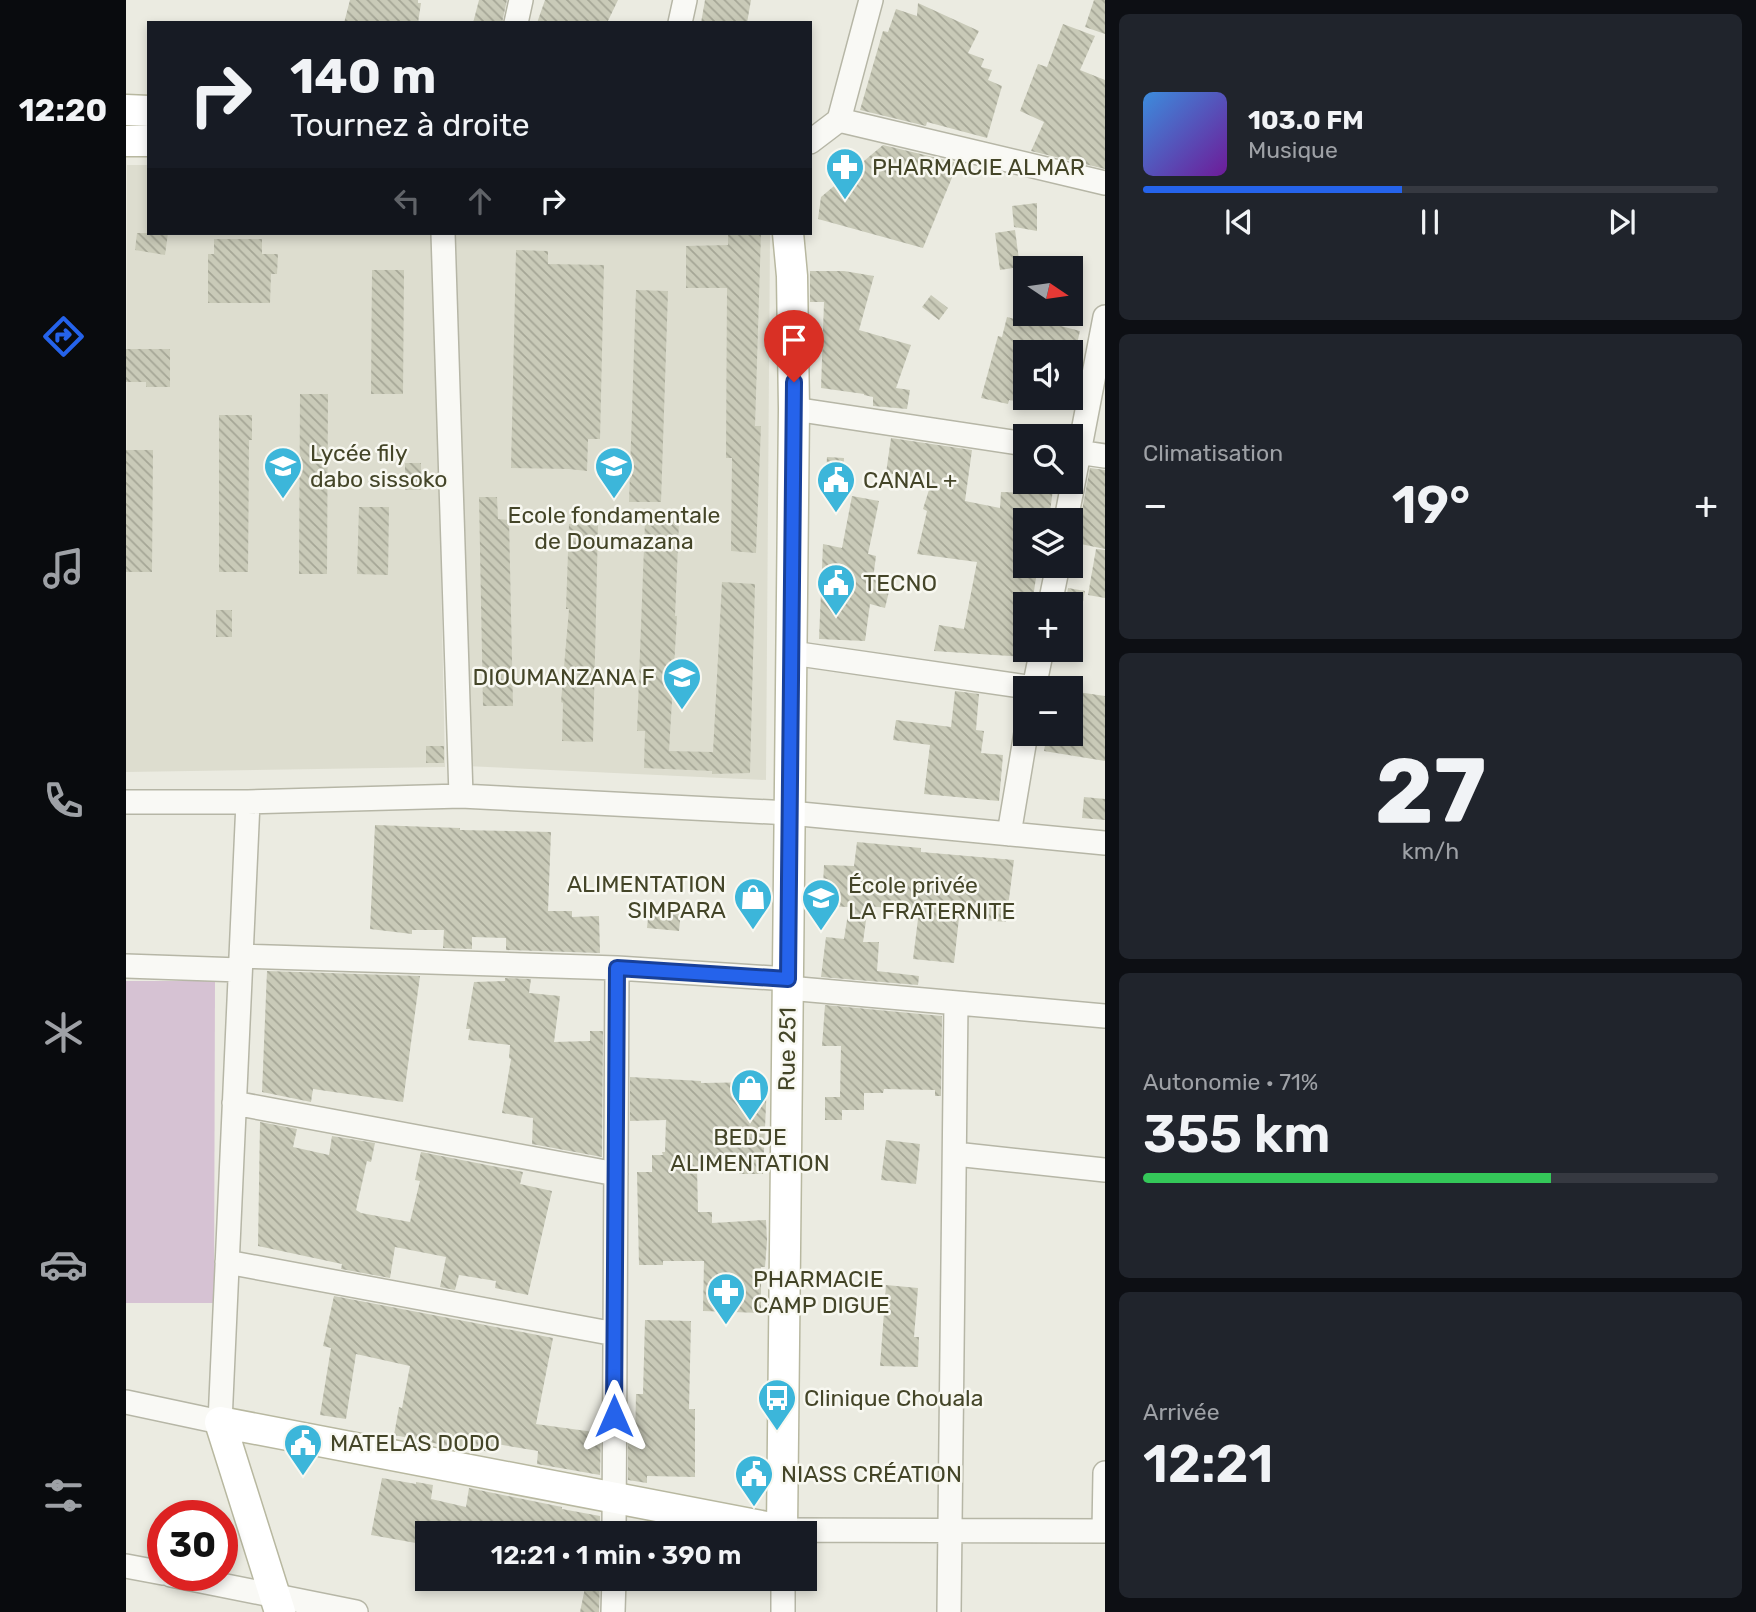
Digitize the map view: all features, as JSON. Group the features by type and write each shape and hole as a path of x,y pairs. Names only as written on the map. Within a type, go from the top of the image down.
{"main road":[{"path":"126,110 147,111"},
{"path":"126,141 147,141"},
{"name":"Rue 251","path":"782,1521 794,409 792,276 788,235"},
{"path":"277,1604 220,1422 731,1521"}],"street":[{"path":"517,21 522,0"},
{"path":"680,21 685,0"},
{"path":"812,140 839,120 871,0"},
{"path":"839,120 1105,183"},
{"path":"443,235 461,796"},
{"path":"1081,424 1105,317"},
{"path":"794,409 1013,442"},
{"path":"1083,452 1105,456"},
{"path":"792,653 1034,688 1039,662"},
{"path":"1009,834 1024,746"},
{"path":"126,802 248,802 461,796 790,813 1105,843"},
{"path":"126,1402 220,1422 248,802"},
{"path":"126,966 241,963 617,968 1105,1016"},
{"path":"614,1521 617,968"},
{"path":"949,1612 956,1003"},
{"path":"234,1103 616,1174"},
{"path":"955,1153 1105,1170"},
{"path":"227,1262 615,1334"},
{"path":"817,1531 1104,1531 1105,1473"},
{"path":"126,1566 147,1570"},
{"path":"230,1591 277,1604 356,1612"},
{"path":"614,1591 614,1612"},
{"path":"783,1591 783,1612"}],"shaded area":[{"name":"Lycée fily dabo sissoko","path":"127,165 147,165 147,235 434,235 445,767 126,772"},
{"name":"Ecole fondamentale de Doumazana","path":"453,235 770,235 766,780 465,766"},
{"path":"126,981 215,981 214,1303 126,1303"}],"building":[{"path":"350,0 418,0 418,3 421,3 418,21 345,21"},
{"path":"479,0 507,0 502,21 474,21"},
{"path":"545,0 618,0 608,21 538,21"},
{"path":"705,0 751,0 747,21 701,21"},
{"path":"1094,0 1105,0 1105,34 1085,27"},
{"path":"918,3 979,31 968,53 984,59 981,67 992,70 988,80 1002,86 987,138 927,122 926,126 860,110 883,31 888,32 896,9 917,16"},
{"path":"1063,24 1095,36 1080,70 1105,80 1105,169 1031,151 1044,122 1020,111 1038,64 1047,67"},
{"path":"883,145 958,163 923,248 818,219 821,197"},
{"path":"1037,203 1037,231 1014,227 1012,206"},
{"path":"1015,230 1019,256 1013,256 1013,268 1000,270 995,233"},
{"path":"137,233 168,235 165,255 135,250"},
{"path":"728,235 761,235 755,426 761,426 756,553 731,551 732,458 726,458 727,288 686,288 686,246 728,245"},
{"path":"214,239 262,239 262,254 278,254 277,274 271,274 270,303 208,303 208,254 214,254"},
{"path":"516,250 548,251 548,264 604,265 600,439 588,439 587,471 511,468"},
{"path":"372,270 404,270 403,394 371,394"},
{"path":"810,271 844,271 874,276 859,330 911,345 896,388 910,390 907,409 873,406 873,397 821,388 824,302 810,302"},
{"path":"636,290 668,291 661,502 629,502"},
{"path":"931,295 948,308 939,320 922,307"},
{"path":"1007,317 1013,319 1013,326 1061,326 1080,331 1078,340 1013,340 1013,401 1009,400 1008,404 981,398 998,336 1002,337"},
{"path":"126,349 170,349 170,387 146,387 146,382 126,382"},
{"path":"300,394 328,394 327,574 299,574"},
{"path":"219,415 252,415 252,440 249,440 248,572 219,572"},
{"path":"891,438 972,450 965,501 1000,508 1001,492 1052,494 1051,508 1013,508 1013,578 1036,578 1034,592 1013,592 1013,656 934,651 939,625 964,629 977,562 917,554 927,511 923,509 932,480 886,473"},
{"path":"126,450 153,450 152,572 126,572"},
{"path":"827,457 844,458 842,490 825,489"},
{"path":"405,463 421,463 421,490 405,490"},
{"path":"1090,468 1105,470 1105,549 1083,544 1082,508"},
{"path":"852,496 879,501 868,554 876,556 873,579 891,583 885,608 870,604 865,641 819,639 823,544 842,548"},
{"path":"479,497 497,497 498,519 509,520 513,706 483,706"},
{"path":"359,507 389,507 388,575 357,574"},
{"path":"645,521 679,522 677,616 669,751 713,752 722,582 755,584 750,773 712,774 712,771 644,768 645,731 637,731"},
{"path":"569,524 598,525 593,742 562,741 561,702 569,609 566,609"},
{"path":"1096,549 1105,550 1105,598 1088,595"},
{"path":"1068,588 1085,591 1083,602 1083,592 1067,592"},
{"path":"216,610 232,610 232,637 216,637"},
{"path":"955,691 979,694 976,730 984,731 981,753 1003,755 999,801 924,794 930,745 893,740 896,720 951,727"},
{"path":"1083,693 1105,696 1105,761 1044,751 1045,746 1083,746"},
{"path":"426,746 444,746 444,763 426,763"},
{"path":"1084,797 1105,799 1105,820 1082,818"},
{"path":"375,825 551,832 548,911 572,911 572,917 599,916 600,953 506,950 506,938 472,937 472,949 443,948 444,930 412,930 412,934 370,929"},
{"path":"857,842 921,848 921,852 1014,860 1006,922 959,918 954,963 913,959 919,911 868,906 863,942 879,942 877,971 919,976 918,985 821,977 826,937 844,939 849,907 822,906 824,865 854,866"},
{"path":"649,908 681,911 679,931 647,928"},
{"path":"267,971 420,976 403,1102 313,1089 311,1102 262,1092"},
{"path":"505,978 531,979 529,993 560,996 554,1042 590,1041 590,1031 603,1031 602,1157 532,1144 533,1118 502,1113 511,1059 510,1045 468,1040 470,1029 466,1029 474,982 505,981"},
{"path":"825,1005 942,1016 941,1096 935,1096 935,1090 884,1089 883,1093 864,1093 864,1110 842,1110 842,1120 825,1120 825,1097 840,1097 841,1046 822,1046"},
{"path":"630,1077 701,1083 767,1082 763,1174 739,1174 739,1167 697,1167 698,1212 712,1212 712,1223 766,1220 765,1267 761,1267 761,1313 703,1311 704,1261 663,1261 663,1265 639,1265 637,1172 652,1172 652,1155 663,1155 662,1152 665,1152 666,1120 630,1121"},
{"path":"260,1122 297,1129 293,1147 329,1155 332,1136 375,1143 371,1162 367,1161 356,1210 361,1213 410,1222 420,1181 415,1180 421,1152 523,1172 520,1184 552,1191 528,1295 495,1288 496,1281 459,1275 455,1290 440,1287 446,1257 395,1247 390,1278 341,1269 342,1264 258,1246"},
{"path":"886,1140 920,1144 916,1184 881,1180"},
{"path":"886,1285 918,1288 914,1337 919,1337 918,1367 880,1366"},
{"path":"334,1296 553,1338 536,1424 601,1433 600,1475 537,1464 538,1451 497,1444 495,1453 468,1450 394,1435 410,1366 356,1354 346,1419 320,1415 331,1348 323,1346"},
{"path":"645,1320 691,1321 689,1409 695,1409 695,1477 647,1476 647,1483 628,1480 628,1439 635,1440 636,1394 643,1394"},
{"path":"382,1478 433,1485 431,1499 466,1507 469,1488 600,1516 600,1521 415,1521 415,1543 371,1535"},
{"path":"584,1591 600,1591 599,1612 580,1612"}],"place":[{"name":"PHARMACIE ALMAR","path":"845,201"},
{"name":"Lycée fily dabo sissoko","path":"283,500"},
{"name":"Ecole fondamentale de Doumazana","path":"614,500"},
{"name":"CANAL +","path":"836,514"},
{"name":"TECNO","path":"836,617"},
{"name":"DIOUMANZANA F","path":"682,711"},
{"name":"ALIMENTATION SIMPARA","path":"753,931"},
{"name":"École privée LA FRATERNITE","path":"821,932"},
{"name":"BEDJE ALIMENTATION","path":"750,1122"},
{"name":"PHARMACIE CAMP DIGUE","path":"726,1326"},
{"name":"Clinique Chouala","path":"777,1432"},
{"name":"MATELAS DODO","path":"303,1477"},
{"name":"NIASS CRÉATION","path":"754,1508"}],"route":[{"path":"614,1416 617,968 788,979 794,382"}]}
